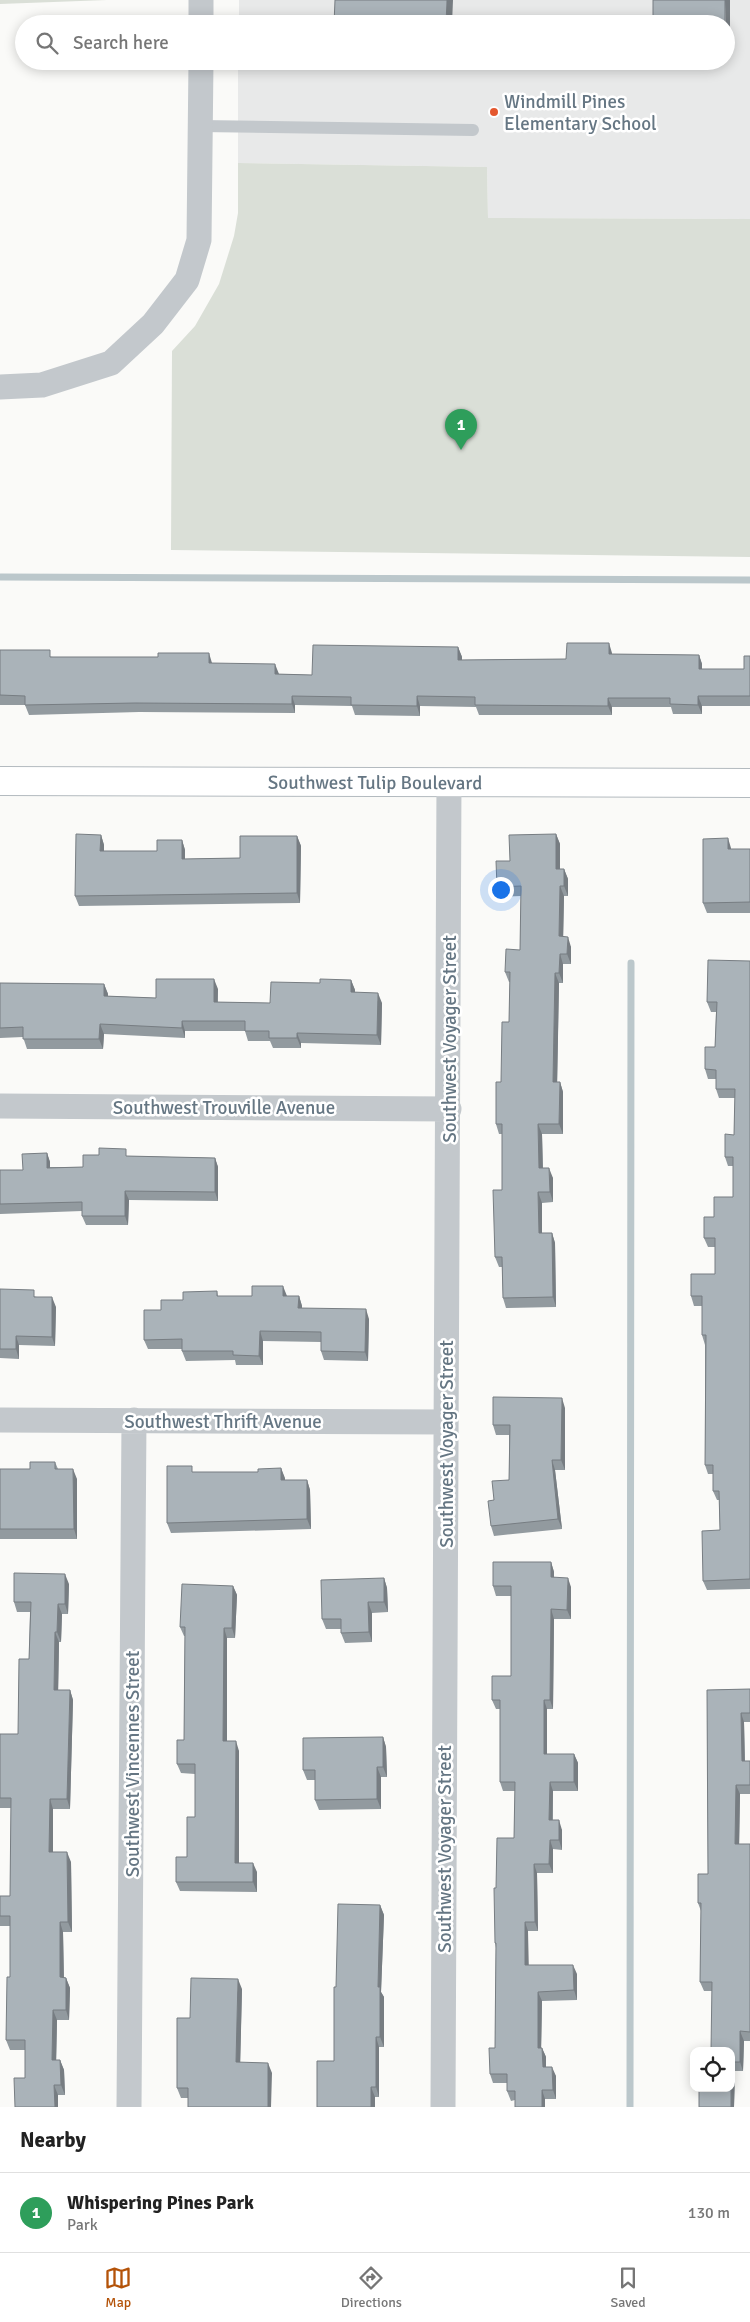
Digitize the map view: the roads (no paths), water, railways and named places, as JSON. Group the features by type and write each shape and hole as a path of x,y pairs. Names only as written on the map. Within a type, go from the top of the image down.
{"street":[{"path":"201,15 202,0"},
{"path":"0,386 42,386 111,363 153,324 187,280 199,240 201,70"},
{"name":"Southwest Tulip Boulevard","path":"0,781 750,783"},
{"name":"Southwest Voyager Street","path":"443,2107 449,781"},
{"name":"Southwest Trouville Avenue","path":"0,1106 449,1109"},
{"name":"Southwest Thrift Avenue","path":"0,1420 446,1422"},
{"name":"Southwest Vincennes Street","path":"129,2107 134,1420"}],"lane":[{"path":"200,126 473,130"}],"waterway":[{"path":"0,577 750,580"},
{"path":"630,2107 631,963"}],"place":[{"name":"Windmill Pines Elementary School","path":"494,112"},
{"name":"Whispering Pines Park","path":"461,450"}]}
